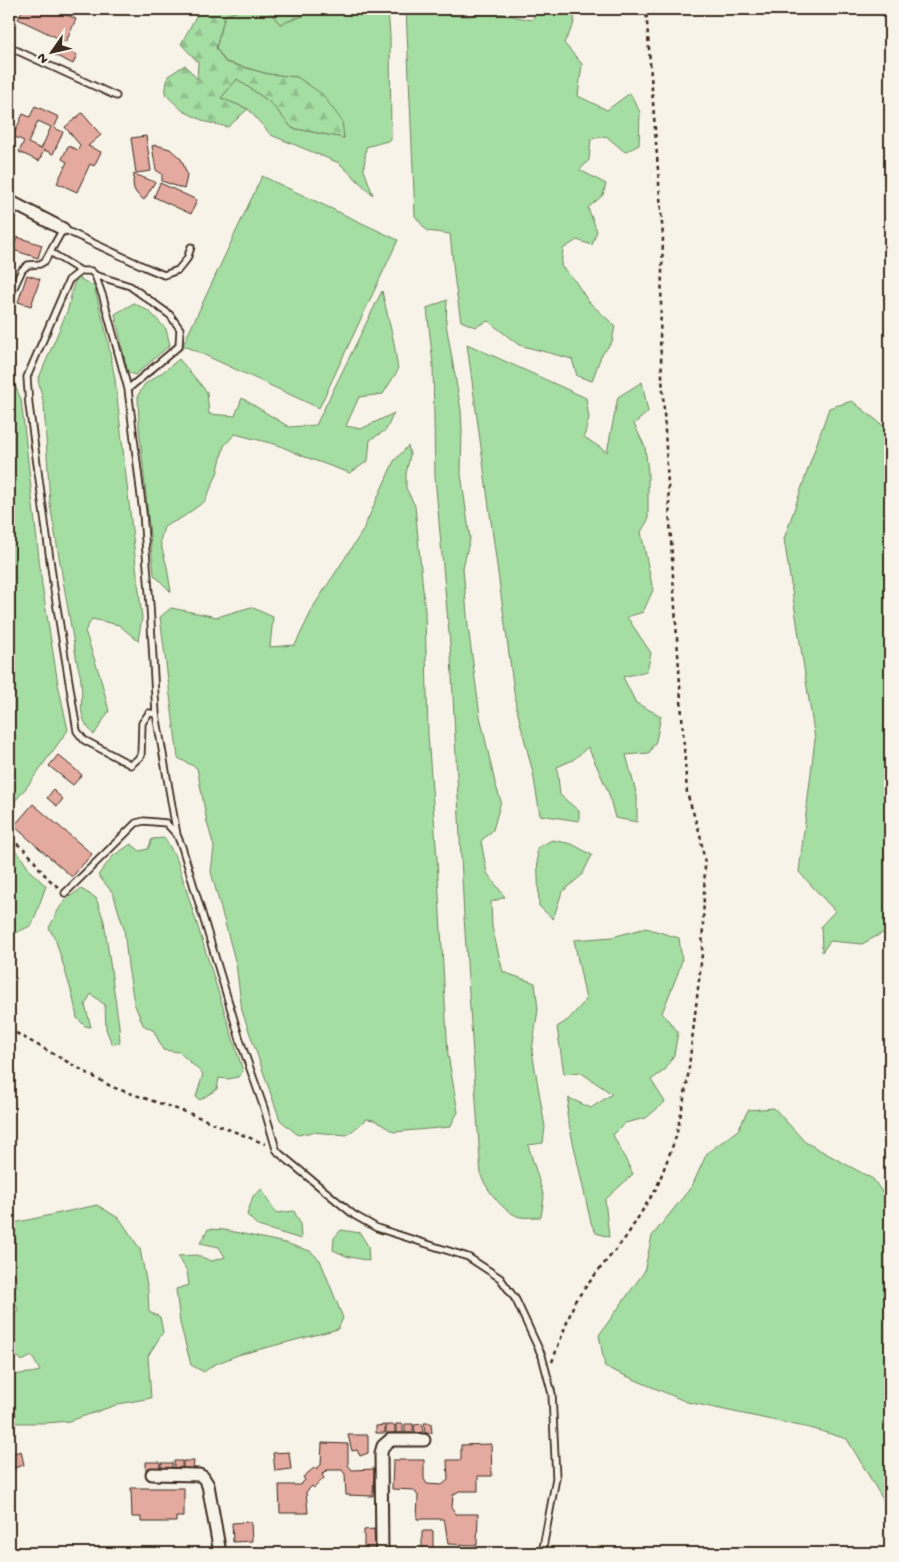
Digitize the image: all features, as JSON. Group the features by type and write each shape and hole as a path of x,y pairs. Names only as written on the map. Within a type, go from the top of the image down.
{"street":[{"path":"9,201 63,229"},
{"path":"382,1553 381,1453 383,1446 390,1440 424,1440"},
{"path":"152,1474 199,1475 203,1477 208,1485 220,1553"}],"lane":[{"path":"9,47 116,96"},
{"path":"9,298 22,270 28,265 40,264 46,261 63,229 164,275 178,270 187,259 191,246"},
{"path":"50,252 81,271 90,271 94,275 103,297 128,389 143,513 156,714 177,835"},
{"path":"81,271 69,280 27,377 52,579 77,731 84,740 131,765 141,756 142,723 149,713 156,714"},
{"path":"94,275 130,286 170,315 180,329 180,346 128,389"},
{"path":"65,893 136,823 144,820 166,823 173,828 185,857 241,1043 276,1149 284,1159 366,1223 468,1257 500,1278 516,1300 542,1356 552,1394 556,1478 542,1553"}],"path":[{"path":"547,1371 575,1301 626,1237 657,1187 676,1138 688,1084 702,954 705,864 700,834 687,793 660,339 663,237 646,9"},
{"path":"9,842 14,842 27,853 44,874 65,893"},
{"path":"9,1029 112,1087 191,1114 276,1149"}],"green space":[{"path":"200,9 244,9 225,15 216,48 225,62 268,74 297,77 322,94 342,121 344,138 292,128 271,103 237,79 221,98 248,109 228,127 206,122 183,111 165,94 168,76 185,65 197,79 198,62 181,44"},
{"path":"244,9 267,9 280,24 303,16 300,9 388,9 391,140 366,147 364,170 373,195 339,163 271,135 248,109 221,98 237,79 271,103 292,128 344,138 341,121 297,77 268,74 226,62 216,48 225,15"},
{"path":"267,9 300,9 303,16 280,24"},
{"path":"406,9 443,9 448,15 467,16 495,12 531,20 541,9 576,9 573,26 564,43 582,64 578,96 607,110 630,93 640,112 639,145 625,152 606,136 591,139 589,160 580,170 606,184 603,195 588,208 597,231 592,245 577,240 563,249 561,266 575,281 588,301 615,326 612,342 601,356 592,381 577,376 572,359 519,345 488,321 475,327 461,321 450,234 427,231 415,216"},
{"path":"262,176 398,240 319,408 183,345"},
{"path":"78,278 94,286 106,332 115,379 142,618 138,641 119,625 92,619 85,631 109,711 94,735 88,728 82,715 81,677 50,504 44,405 38,380 68,309 74,283"},
{"path":"382,291 398,370 383,394 359,397 346,426 361,429 394,413 386,430 370,440 368,461 350,473 278,445 235,434 224,446 217,474 205,501 183,517 164,527 160,541 171,592 154,575 139,426 138,395 145,384 179,359 207,392 209,414 235,416 242,398 289,427 316,425"},
{"path":"447,300 446,324 461,410 461,474 470,538 463,568 468,626 480,716 495,783 501,801 493,830 481,841 487,873 505,897 491,902 492,927 503,972 535,983 538,1009 532,1051 545,1127 543,1143 528,1145 544,1197 541,1217 520,1217 508,1211 492,1194 481,1176 464,917 451,656 435,477 433,364 427,308"},
{"path":"134,303 150,312 166,329 170,345 135,375 127,370 115,314"},
{"path":"467,344 586,398 589,418 584,437 607,452 618,397 642,382 648,412 634,424 645,447 648,472 648,520 641,532 653,590 643,612 627,617 651,653 647,671 623,677 636,703 661,716 656,741 649,753 626,755 637,796 637,822 615,818 608,791 588,747 573,760 557,767 560,795 579,811 579,821 540,815 533,773 516,706"},
{"path":"9,372 21,399 42,585 58,684 68,730 9,808"},
{"path":"852,401 890,431 890,929 862,944 830,941 822,952 821,926 835,911 799,872 815,739 784,539 829,408"},
{"path":"408,446 410,455 406,474 406,488 415,506 425,611 428,734 448,1055 458,1112 450,1127 394,1132 374,1120 367,1119 347,1135 312,1132 298,1135 280,1120 242,1011 236,964 211,872 214,847 207,822 197,768 178,758 160,617 171,608 217,617 251,607 273,617 270,647 295,645 315,604 362,532 394,461"},
{"path":"165,838 177,860 243,1071 238,1077 219,1078 217,1089 200,1100 196,1097 203,1074 179,1052 163,1050 154,1031 143,1025 134,1003 124,929 113,893 98,875 113,856 131,844 140,851 148,849 152,839"},
{"path":"552,840 572,844 592,855 582,875 562,892 553,919 539,906 537,848"},
{"path":"10,847 19,854 30,871 46,886 32,925 16,933 9,926"},
{"path":"81,889 96,898 104,921 119,1026 120,1042 112,1044 106,1029 105,1005 91,994 85,1005 91,1027 85,1026 77,1018 73,997 56,941 49,928 61,906"},
{"path":"646,928 679,938 682,960 662,1013 678,1032 674,1055 665,1070 651,1080 665,1102 646,1118 625,1123 613,1135 633,1174 605,1200 609,1237 596,1233 591,1223 567,1115 569,1098 591,1108 612,1094 580,1072 564,1074 557,1027 568,1020 586,1000 574,940 612,937"},
{"path":"774,1108 805,1142 873,1179 890,1203 890,1504 885,1503 847,1439 814,1429 687,1402 605,1367 599,1335 644,1272 652,1236 692,1186 707,1153 738,1130 748,1110"},
{"path":"262,1189 277,1213 294,1211 300,1223 301,1239 258,1226 247,1215 253,1196"},
{"path":"97,1205 120,1219 140,1249 148,1290 149,1312 160,1317 163,1332 148,1356 151,1398 119,1404 70,1421 9,1423 9,1376 40,1371 32,1356 22,1361 14,1353 14,1341 9,1330 10,1322 18,1309 15,1304 9,1311 9,1286 17,1286 15,1274 9,1266 9,1250 15,1244 16,1239 9,1242 9,1224"},
{"path":"208,1229 225,1230 285,1243 310,1251 320,1260 343,1318 338,1329 238,1355 213,1365 204,1372 191,1365 180,1323 176,1289 189,1285 187,1271 178,1256 196,1255 212,1261 225,1257 219,1247 200,1243"},
{"path":"341,1230 360,1233 368,1246 369,1261 346,1256 333,1250 334,1238"}],"building":[{"path":"23,9 53,9 76,19 66,42 18,19"},
{"path":"59,47 77,55 73,64 55,55"},
{"path":"35,106 59,117 54,128 63,132 53,154 44,150 39,161 19,152 24,141 13,136 23,114 30,117","holes":["38,121 51,127 41,149 28,143"]},
{"path":"82,113 101,135 88,146 101,152 94,166 90,164 77,192 57,183 67,162 62,159 68,146 78,150 80,145 65,127"},
{"path":"146,136 151,171 136,173 131,138"},
{"path":"156,145 170,149 181,159 187,174 184,189 162,181 162,174 156,170 152,146"},
{"path":"134,174 155,182 144,200 134,189"},
{"path":"160,183 197,200 191,214 154,197"},
{"path":"17,237 42,245 38,258 13,250"},
{"path":"27,275 40,279 31,306 18,302"},
{"path":"58,755 82,775 73,785 49,766"},
{"path":"53,790 63,799 57,806 47,798"},
{"path":"33,804 92,854 72,877 14,826"},
{"path":"424,1423 431,1423 432,1433 425,1433"},
{"path":"396,1424 403,1424 403,1433 396,1433"},
{"path":"405,1424 413,1424 413,1433 405,1433"},
{"path":"422,1424 423,1432 415,1433 414,1425"},
{"path":"385,1425 385,1433 376,1433 376,1426"},
{"path":"386,1425 395,1425 395,1433 386,1433"},
{"path":"348,1435 368,1435 368,1453 360,1456 357,1450 352,1451"},
{"path":"322,1443 348,1444 348,1465 352,1470 374,1469 373,1496 346,1495 345,1474 342,1470 327,1470 322,1475 324,1478 314,1488 312,1486 306,1492 308,1513 280,1513 279,1485 300,1485 305,1480 303,1477 321,1465"},
{"path":"491,1444 492,1476 478,1476 478,1491 459,1491 453,1495 452,1508 456,1514 478,1514 477,1545 448,1544 443,1519 417,1519 418,1496 414,1490 392,1489 393,1460 424,1460 424,1479 427,1484 442,1485 448,1480 447,1460 461,1460 461,1445"},
{"path":"21,1451 24,1465 14,1468 11,1454"},
{"path":"289,1452 291,1469 275,1471 273,1453"},
{"path":"174,1461 182,1461 182,1470 174,1470"},
{"path":"183,1461 194,1461 193,1470 183,1469"},
{"path":"146,1462 160,1462 160,1471 146,1471"},
{"path":"161,1463 172,1463 172,1471 161,1471"},
{"path":"131,1488 184,1488 184,1517 176,1517 176,1522 141,1522 141,1517 132,1517"},
{"path":"251,1522 252,1541 233,1542 232,1523"},
{"path":"374,1529 375,1549 364,1549 364,1530"},
{"path":"422,1531 433,1531 433,1553 422,1553"}]}
